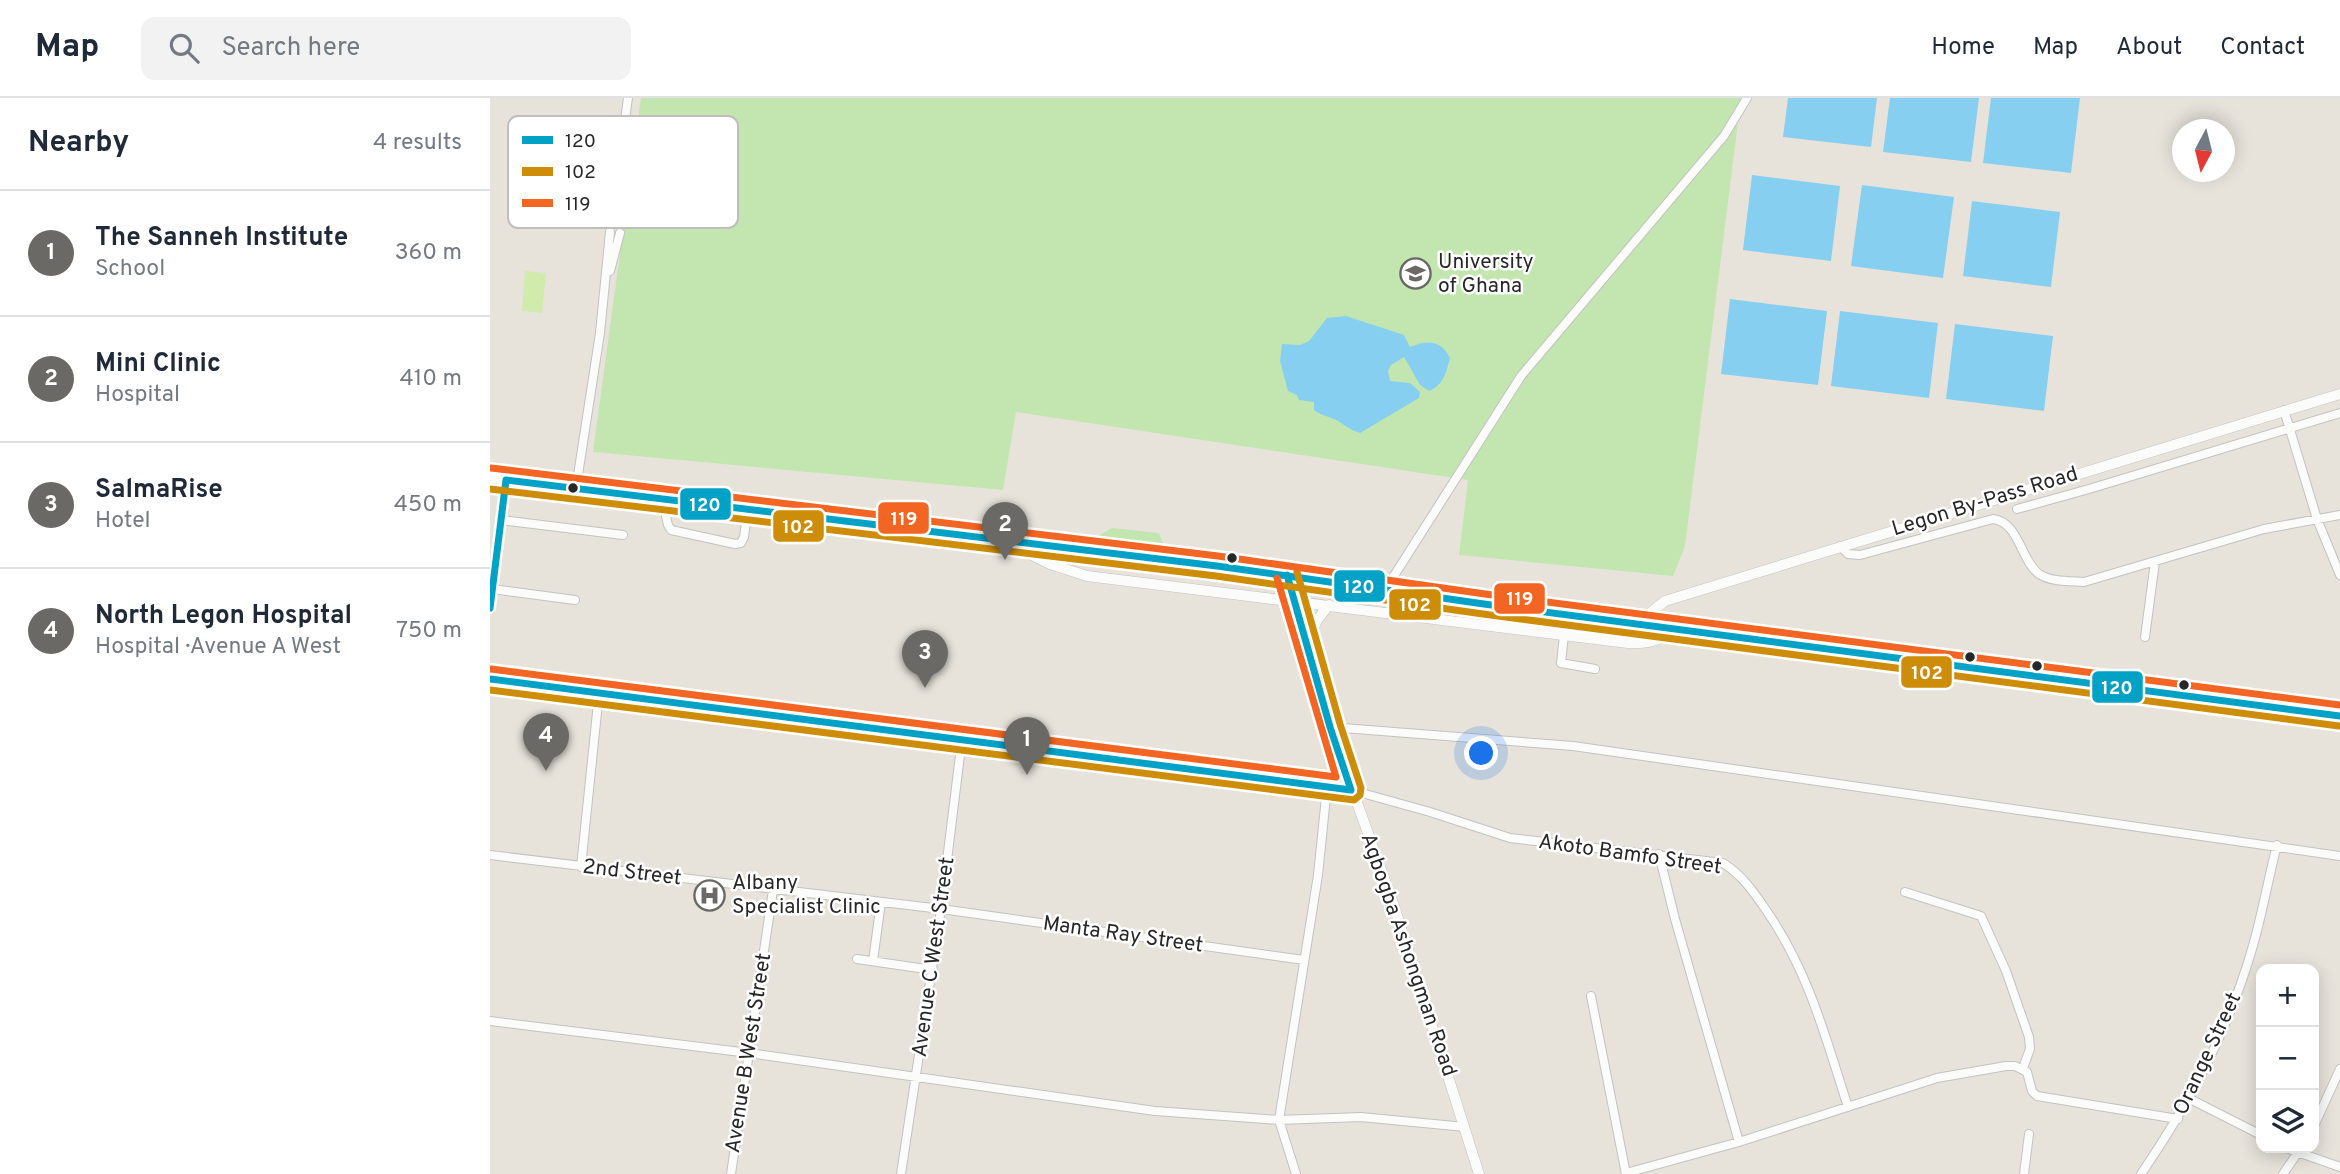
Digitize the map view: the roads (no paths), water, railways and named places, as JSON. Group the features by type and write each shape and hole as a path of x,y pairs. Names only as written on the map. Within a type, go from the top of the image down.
{"main road":[{"path":"490,478 1287,575 1672,629 2340,716"}],"street":[{"path":"626,116 628,98"},
{"path":"1385,590 1521,376 1724,136 1747,98"},
{"path":"576,488 606,284 610,232"},
{"path":"606,284 620,233"},
{"name":"Legon By-Pass Road","path":"1636,624 1665,601 2340,394"},
{"path":"2284,410 2317,519 2340,575"},
{"path":"2017,509 2340,413"},
{"path":"490,608 506,480"},
{"path":"662,498 671,530 735,544 741,542 744,537 748,508"},
{"path":"1840,546 1848,554 1860,555 1993,519 2000,520 2008,526 2039,573 2057,580 2084,582 2264,529 2340,515"},
{"path":"501,520 623,535"},
{"path":"1016,543 1026,552 1050,564 1087,576 1642,643 1659,639 1672,629"},
{"path":"2145,637 2155,562"},
{"name":"Agbogba Ashongman Road","path":"1287,575 1330,727 1394,906 1479,1174"},
{"path":"492,589 575,600"},
{"path":"1307,645 1317,620 1329,605"},
{"path":"1564,635 1560,663 1595,669"},
{"name":"Akoto Bamfo Street","path":"490,679 1351,790 1510,838 1723,863 1747,882 1785,937 1809,985 1849,1107"},
{"path":"581,867 600,693"},
{"path":"1330,727 1573,746 2340,856"},
{"name":"Avenue C West Street","path":"901,1174 933,970 962,740"},
{"path":"1296,1174 1279,1120 1318,875 1327,787"},
{"name":"Orange Street","path":"2141,1174 2190,1099 2241,982 2277,845"},
{"path":"1658,854 1739,1143"},
{"name":"2nd Street","path":"490,855 941,909"},
{"name":"Avenue B West Street","path":"731,1174 774,890"},
{"path":"1905,892 1981,916 2006,971 2029,1037 2030,1049 2023,1068"},
{"path":"873,961 881,902"},
{"name":"Manta Ray Street","path":"941,909 1304,960"},
{"path":"857,959 933,970"},
{"path":"1591,996 1626,1174 1739,1143 1937,1078 2006,1066 2023,1068 2027,1072 2032,1091 2037,1096 2178,1119"},
{"path":"490,1021 749,1053 1155,1111 1279,1120 1361,1117 1465,1127"},
{"path":"2319,1115 2340,1069"},
{"path":"2190,1099 2256,1132"},
{"path":"2024,1174 2029,1134"},
{"path":"2283,1174 2298,1153"},
{"path":"2304,1153 2340,1167"}],"water":[{"path":"1788,98 1877,98 1871,147 1783,137"},
{"path":"1890,98 1979,98 1971,162 1883,152"},
{"path":"1991,98 2080,98 2071,173 1983,163"},
{"path":"1752,175 1840,186 1831,261 1743,250"},
{"path":"1862,185 1954,197 1943,278 1851,266"},
{"path":"1972,201 2060,212 2051,287 1963,276"},
{"path":"1730,299 1827,311 1818,385 1721,374"},
{"path":"1840,311 1938,323 1929,398 1831,386"},
{"path":"1346,316 1404,335 1410,347 1427,342 1438,344 1450,358 1441,382 1429,391 1420,385 1404,357 1391,365 1388,371 1390,381 1410,383 1420,392 1419,398 1360,433 1316,412 1314,402 1299,400 1297,395 1288,391 1280,361 1282,344 1300,345 1309,341 1327,318"},
{"path":"1955,324 2053,336 2044,411 1946,399"}],"place":[{"name":"University of Ghana","path":"1415,274"},
{"name":"Mini Clinic","path":"1005,560"},
{"name":"SalmaRise","path":"925,688"},
{"name":"North Legon Hospital","path":"546,771"},
{"name":"The Sanneh Institute","path":"1027,775"},
{"name":"Albany Specialist Clinic","path":"709,895"}]}
